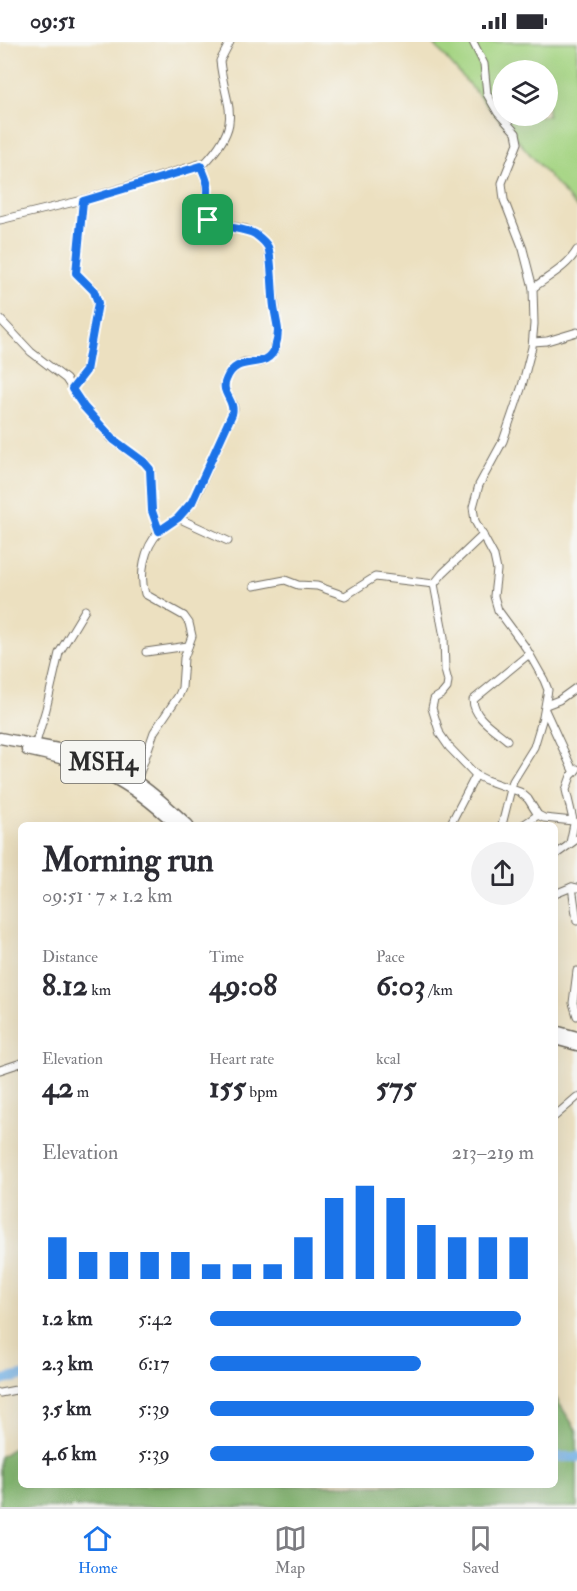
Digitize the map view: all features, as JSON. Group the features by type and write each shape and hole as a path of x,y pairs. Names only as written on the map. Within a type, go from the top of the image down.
{"main road":[{"name":"MSH4","path":"0,738 98,769 136,785 159,798 185,822"},
{"name":"MSH4","path":"0,745 34,748"},
{"name":"MSH4","path":"136,785 173,822"},
{"path":"558,1032 577,1037"},
{"path":"558,1040 577,1046"}],"street":[{"path":"0,220 83,201 201,166 218,150 231,119 230,101 220,61 230,42"},
{"path":"473,42 484,64 487,94 498,113 516,133 518,143 502,183 504,200 523,249 532,288 532,342 522,386 503,441 476,496 473,507 475,520 494,556 496,570 494,596 498,610 529,654 548,690 546,707 534,747 513,781 503,822"},
{"path":"136,785 154,732 182,688 184,658 192,636 189,623 184,616 146,594 142,583 147,552 159,531 178,518 198,492 232,414 233,404 224,385 226,378 244,362 260,362 270,356 275,349 278,332 268,247 258,236 246,229 214,224 208,220 206,215 208,187 201,166"},
{"path":"72,389 86,371 98,303 94,291 76,273 83,201"},
{"path":"532,288 564,266 577,250"},
{"path":"0,318 31,352 66,379 84,407 114,440 150,469 152,511 159,531"},
{"path":"532,342 547,341 577,333"},
{"path":"178,518 228,541"},
{"path":"483,535 442,573 434,584 444,637 445,670 448,681 447,688 434,699 432,708 440,734 449,747 476,775 525,796 538,814 544,818 573,821"},
{"path":"254,586 285,580 298,585 317,586 345,596 375,577 434,584"},
{"path":"34,748 59,653 85,610"},
{"path":"146,652 188,646"},
{"path":"507,740 483,721 473,705 473,700 529,654"},
{"path":"546,707 577,687"},
{"path":"546,707 575,771 566,790 574,824 573,841 558,853"},
{"path":"452,822 476,775"},
{"path":"527,822 538,814"},
{"path":"558,893 574,887 577,921"},
{"path":"577,971 573,1003 577,1016"},
{"path":"0,1070 18,1064"},
{"path":"558,1113 577,1097"},
{"path":"0,1393 18,1390"}],"green space":[{"path":"432,42 577,42 577,208 505,126 558,126 558,60 492,60 492,111"},
{"path":"558,1402 577,1431 577,1507 0,1507 0,1457 18,1445 18,1488 558,1488"}],"waterway":[{"path":"0,1381 18,1377"},
{"path":"558,1457 577,1457"}],"route":[{"path":"201,166 208,187 206,215 208,220 214,224 246,229 258,236 268,247 278,332 275,349 266,360 244,362 226,378 224,385 226,393 234,409 198,492 178,518 159,531 152,511 150,469 114,440 84,407 72,389 86,371 98,303 94,291 76,273 83,201 201,166"}]}
